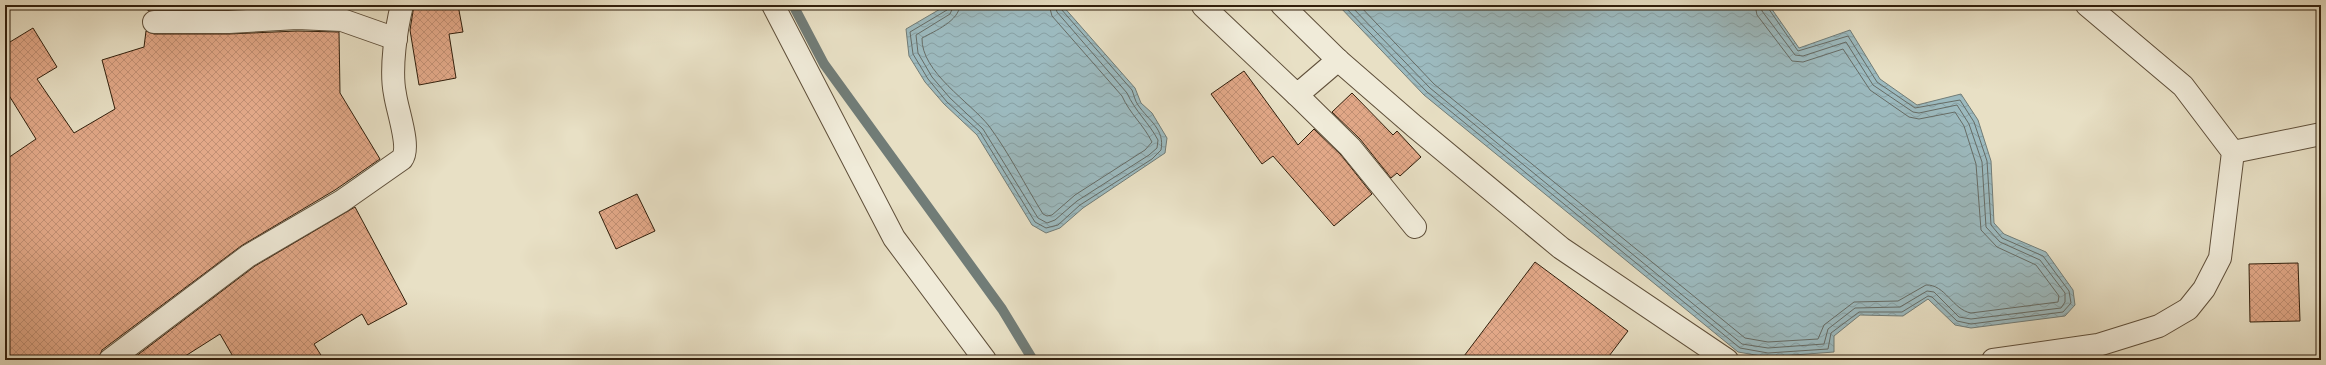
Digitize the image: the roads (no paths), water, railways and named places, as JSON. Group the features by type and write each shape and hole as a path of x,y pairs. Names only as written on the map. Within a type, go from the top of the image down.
{"street":[{"path":"110,360 248,256 342,201 402,159 406,150 394,92 396,39 402,5"},
{"path":"774,5 894,238 985,360"},
{"path":"1282,5 1338,60 1414,126 1561,248 1727,360"},
{"path":"1992,360 2098,345 2159,326 2188,309 2204,289 2220,258 2233,152 2183,86 2087,5"},
{"path":"1203,6 1350,147 1415,226"},
{"path":"154,22 229,22 297,18 342,20 396,39"},
{"path":"1297,95 1338,60"},
{"path":"2233,152 2321,134"}],"water":[{"path":"947,5 1062,5 1135,88 1141,103 1152,113 1167,138 1165,153 1083,208 1060,228 1046,233 1032,225 977,135 944,104 925,82 909,56 906,29"},
{"path":"1338,5 1769,5 1799,48 1850,30 1880,79 1917,105 1961,94 1978,120 1991,161 1994,223 2004,234 2046,252 2073,290 2075,305 2065,316 1971,328 1955,325 1928,299 1903,316 1860,315 1834,336 1834,352 1767,357 1738,352 1424,95"}],"waterway":[{"path":"793,5 824,64 1002,309 1033,360"}]}
